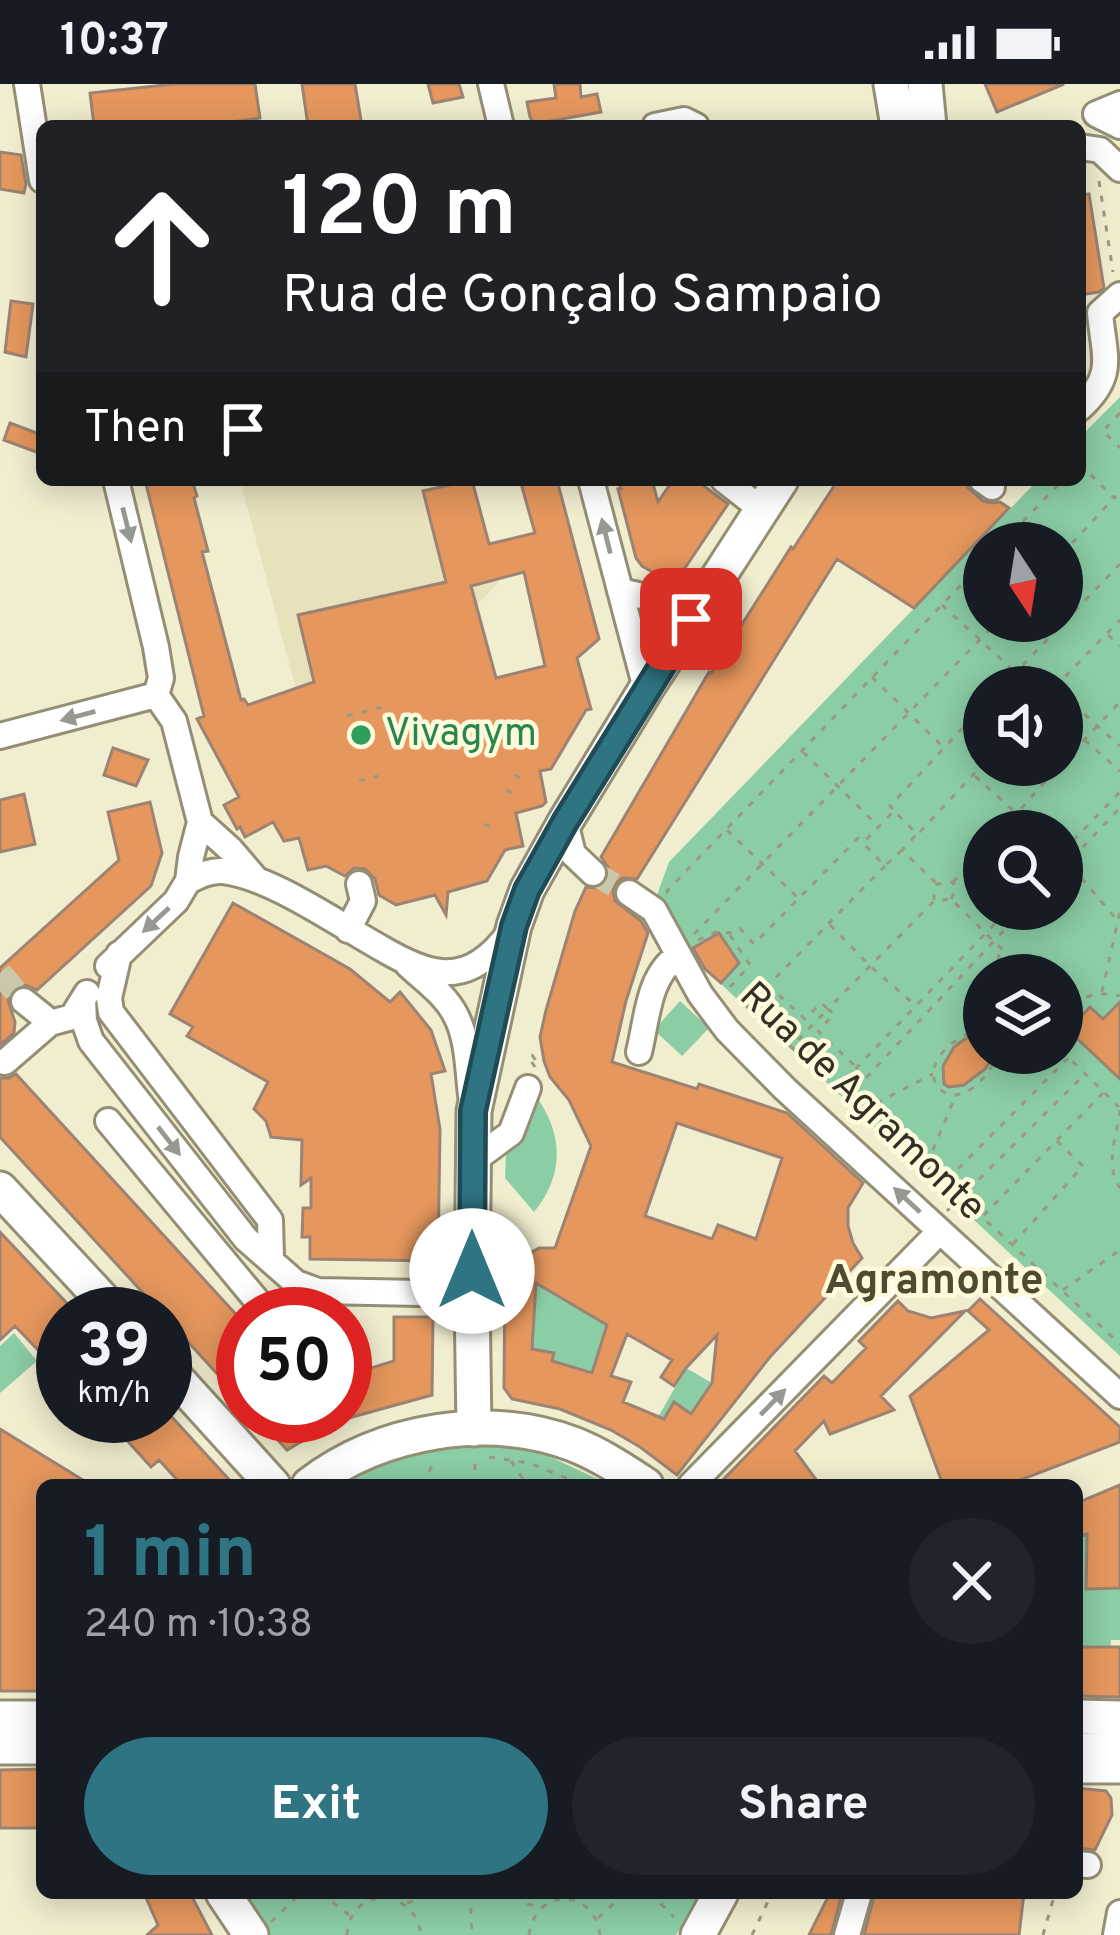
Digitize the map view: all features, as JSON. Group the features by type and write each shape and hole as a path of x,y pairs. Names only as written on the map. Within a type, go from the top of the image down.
{"main road":[{"path":"891,84 897,120"},
{"path":"910,84 913,120"},
{"path":"925,84 928,120"},
{"path":"475,1442 473,1111 514,926 527,890 565,822 777,486"},
{"path":"0,1189 91,1287"},
{"path":"192,1396 268,1479"},
{"path":"316,1479 377,1447 432,1433 475,1442 522,1431 604,1458 637,1479"},
{"path":"1083,1717 1120,1718"},
{"path":"0,1718 36,1718"},
{"path":"0,1747 36,1748"},
{"path":"1083,1766 1120,1766"},
{"path":"688,1928 716,1899"}],"street":[{"path":"27,84 36,142"},
{"path":"490,84 499,120"},
{"path":"1120,104 1096,114 1120,126"},
{"path":"1086,148 1100,150 1120,169"},
{"path":"1112,301 1120,344"},
{"path":"1086,403 1100,390 1113,366 1112,301"},
{"path":"4,1062 50,1023 72,1017 118,954 176,901 188,881 200,822 174,722 156,695 160,679 156,647 117,486"},
{"path":"593,486 646,688"},
{"path":"732,486 761,508"},
{"path":"620,591 660,600 704,598"},
{"path":"0,736 156,695"},
{"path":"200,822 255,878"},
{"path":"565,822 573,854 593,872"},
{"path":"188,881 225,871 255,878 401,960 442,996 457,1017 473,1111"},
{"path":"348,930 363,901 359,884"},
{"name":"Rua de Agramonte","path":"629,893 654,910 700,994 727,1030 785,1089 1120,1396"},
{"path":"401,960 441,972 470,968 494,954 514,926"},
{"path":"118,954 109,998 111,1012 270,1220 271,1258"},
{"path":"639,1052 656,981 678,956"},
{"path":"82,1000 91,1041 246,1239 306,1287"},
{"path":"473,1161 511,1133 534,1074"},
{"path":"108,1121 246,1287"},
{"path":"697,1479 936,1227"},
{"path":"372,1301 472,1294"},
{"path":"1083,1731 1120,1730"},
{"path":"1083,1746 1120,1745"},
{"path":"847,1935 857,1899"},
{"path":"1116,1935 1120,1912"}],"path":[{"path":"1086,148 1112,301"},
{"path":"1120,413 1102,431 1120,448"},
{"path":"1086,470 1114,498"},
{"path":"1022,522 1057,486"},
{"path":"1083,531 1120,493"},
{"path":"1023,666 1120,564"},
{"path":"676,906 667,891 963,582"},
{"path":"941,604 963,624"},
{"path":"1075,666 1120,620"},
{"path":"1106,634 1120,646"},
{"path":"885,866 858,838 754,944 740,928 696,941 693,936 977,642"},
{"path":"983,642 1009,666"},
{"path":"872,676 944,747"},
{"path":"1083,739 1120,702"},
{"path":"347,716 382,707"},
{"path":"1083,714 1120,746"},
{"path":"917,834 890,806 963,727"},
{"path":"1083,741 1120,771"},
{"path":"802,752 879,826"},
{"path":"514,775 521,779"},
{"path":"359,781 378,776"},
{"path":"963,786 747,1006 838,1088 989,930"},
{"path":"985,786 1012,810"},
{"path":"1021,810 1042,786"},
{"path":"506,790 512,794"},
{"path":"1083,832 1120,792"},
{"path":"1083,847 1120,808"},
{"path":"863,843 894,811"},
{"path":"484,824 496,830"},
{"path":"727,830 799,899"},
{"path":"902,850 938,884"},
{"path":"934,901 938,884 953,882 963,871"},
{"path":"1083,879 1117,920"},
{"path":"951,899 953,882"},
{"path":"798,1040 934,901 951,899"},
{"path":"951,899 1006,954"},
{"path":"1102,992 1120,912"},
{"path":"828,923 916,1006"},
{"path":"1004,930 849,1096 944,1183 1052,1074"},
{"path":"729,933 750,965 730,987"},
{"path":"999,954 1000,948"},
{"path":"768,986 805,1019 821,1003 829,1009 834,1014 818,1031 857,1068"},
{"path":"1083,1001 1102,992 1120,996"},
{"path":"963,1036 942,1052 935,1073 940,1090 956,1093 989,1074"},
{"path":"863,1110 935,1073"},
{"path":"936,1227 1085,1074 1120,1109 1112,1153 1120,1188"},
{"path":"926,1167 956,1093"},
{"path":"1103,1093 982,1217 1120,1344"},
{"path":"1012,1245 1083,1166 1056,1140"},
{"path":"1062,1291 1120,1250"},
{"path":"475,1479 475,1442 511,1460 571,1479"},
{"path":"422,1459 436,1457"},
{"path":"511,1460 522,1479"},
{"path":"242,1920 288,1899"},
{"path":"329,1899 351,1916"},
{"path":"347,1935 351,1916 372,1899"},
{"path":"397,1899 418,1920 421,1935"},
{"path":"406,1904 420,1899"},
{"path":"470,1899 472,1935"},
{"path":"522,1899 525,1904 543,1906"},
{"path":"529,1935 531,1921 556,1899"},
{"path":"570,1899 597,1919 600,1935"},
{"path":"597,1919 619,1899"},
{"path":"657,1899 688,1928"},
{"path":"752,1935 769,1899"},
{"path":"1043,1935 1053,1899"}],"shaded area":[{"path":"242,486 474,486 498,583 461,617 296,689"}],"green space":[{"path":"1120,397 1120,1356 693,958 657,895 669,862 963,558 963,642 1083,642 1083,522 997,522 1032,486 1086,486 1086,431"},
{"path":"680,1001 709,1028 682,1056 654,1030"},
{"path":"533,1092 550,1122 557,1152 552,1182 534,1212 505,1178 506,1152"},
{"path":"536,1283 608,1324 592,1373 550,1370 554,1353 532,1349 534,1335 521,1334 521,1320 504,1320 504,1313 534,1312"},
{"path":"14,1333 36,1362 0,1393 0,1346"},
{"path":"686,1368 712,1383 691,1414 674,1403 661,1424 656,1421"},
{"path":"485,1442 538,1451 597,1479 344,1479 417,1448"},
{"path":"1087,1534 1087,1589 1120,1588 1120,1640 1111,1640 1110,1650 1083,1647 1083,1536"},
{"path":"235,1899 698,1899 676,1935 268,1935"}],"building":[{"path":"174,84 255,84 260,118 93,120 90,93"},
{"path":"302,84 355,84 361,120 307,120"},
{"path":"428,84 459,84 463,97 433,103"},
{"path":"554,84 580,84 581,97 597,94 601,112 532,120 527,102 556,98"},
{"path":"985,84 1064,84 997,112"},
{"path":"0,152 21,155 24,193 0,189"},
{"path":"1086,194 1104,288 1086,294"},
{"path":"11,301 33,304 26,357 5,352"},
{"path":"10,423 36,433 36,452 4,440"},
{"path":"146,486 194,486 208,551 202,552 241,700 248,705 314,682 298,615 446,582 423,491 474,486 489,544 535,533 522,486 559,486 599,639 577,658 591,709 586,710 551,769 540,771 546,802 516,813 523,846 505,850 487,881 448,892 446,915 435,895 396,905 379,895 375,879 365,869 354,868 345,876 326,866 308,870 299,838 284,841 273,822 245,837 224,805 239,797 197,719 204,716","holes":["524,572 545,666 496,678 471,586"]},
{"path":"654,486 658,502 669,486 704,486 728,504 685,568 658,575 636,558 621,489"},
{"path":"834,486 968,486 983,501 1009,508 996,522 963,522 963,556 914,608 837,559 637,879 623,878 613,891 615,901 641,921 648,933 612,1062 787,1113 863,1183 848,1208 848,1226 862,1258 770,1357 677,1475 611,1430 560,1409 512,1399 504,1388 505,1270 539,1248 555,1248 591,1146 569,1100 550,1077 540,1037 575,911 586,887 599,888 609,878 601,857 711,673","holes":["677,1123 782,1158 756,1239 718,1225 712,1239 645,1216","536,1283 607,1325 592,1373 552,1361 554,1353 532,1349","627,1334 672,1360 661,1377 674,1386 717,1335 712,1383 691,1414 674,1402 664,1419 623,1402 631,1382 611,1376"]},
{"path":"113,748 148,760 136,786 104,775"},
{"path":"24,794 35,844 0,852 0,800"},
{"path":"150,802 162,853 151,886 37,990 25,985 12,990 8,1000 14,1033 0,1045 0,968 119,860 108,812"},
{"path":"233,903 350,969 390,1002 400,992 431,1030 445,1071 431,1074 440,1129 438,1261 310,1259 310,1237 302,1237 303,1208 311,1208 311,1178 301,1185 302,1140 271,1137 266,1121 254,1109 268,1082 187,1036 193,1027 170,1014"},
{"path":"719,933 739,963 721,983 705,969 693,948"},
{"path":"1120,1002 1120,1079 1083,1044 1083,1014 1090,1007 1103,1019"},
{"path":"963,1040 963,1074 978,1074 964,1085 949,1087 944,1084 943,1066"},
{"path":"16,1074 216,1293 216,1373 192,1346 192,1287 138,1287 0,1137 0,1078"},
{"path":"0,1232 52,1287 36,1287 36,1348 15,1326 0,1340"},
{"path":"980,1299 1120,1427 1120,1442 1023,1479 941,1479 910,1396 989,1330 968,1311"},
{"path":"898,1301 908,1311 931,1318 965,1311 881,1396 894,1410 830,1434 824,1421 795,1451 816,1479 724,1479 824,1376 832,1383 866,1348 859,1341"},
{"path":"394,1317 433,1317 432,1395 372,1412 372,1368 394,1361"},
{"path":"0,1429 81,1479 36,1479 36,1691 0,1691"},
{"path":"192,1439 229,1479 176,1479 159,1460 151,1467 129,1443 192,1443"},
{"path":"1120,1485 1120,1588 1086,1589 1083,1500"},
{"path":"1083,1647 1120,1647 1120,1697 1083,1696"},
{"path":"36,1769 36,1828 0,1828 0,1770"},
{"path":"1083,1789 1106,1791 1111,1798 1112,1815 1095,1850 1083,1849"},
{"path":"147,1899 193,1899 212,1935 147,1935 158,1925"},
{"path":"827,1899 840,1899 831,1935 809,1935"},
{"path":"873,1899 1023,1899 1019,1935 864,1935"}],"tunnel":[{"path":"593,873 629,893"},
{"path":"0,973 24,1001"}],"place":[{"name":"Vivagym","path":"361,735"}],"district":[{"name":"Agramonte","path":"934,1282"}],"route":[{"path":"472,1271 473,1111 514,926 527,890 565,822 691,619"}]}
